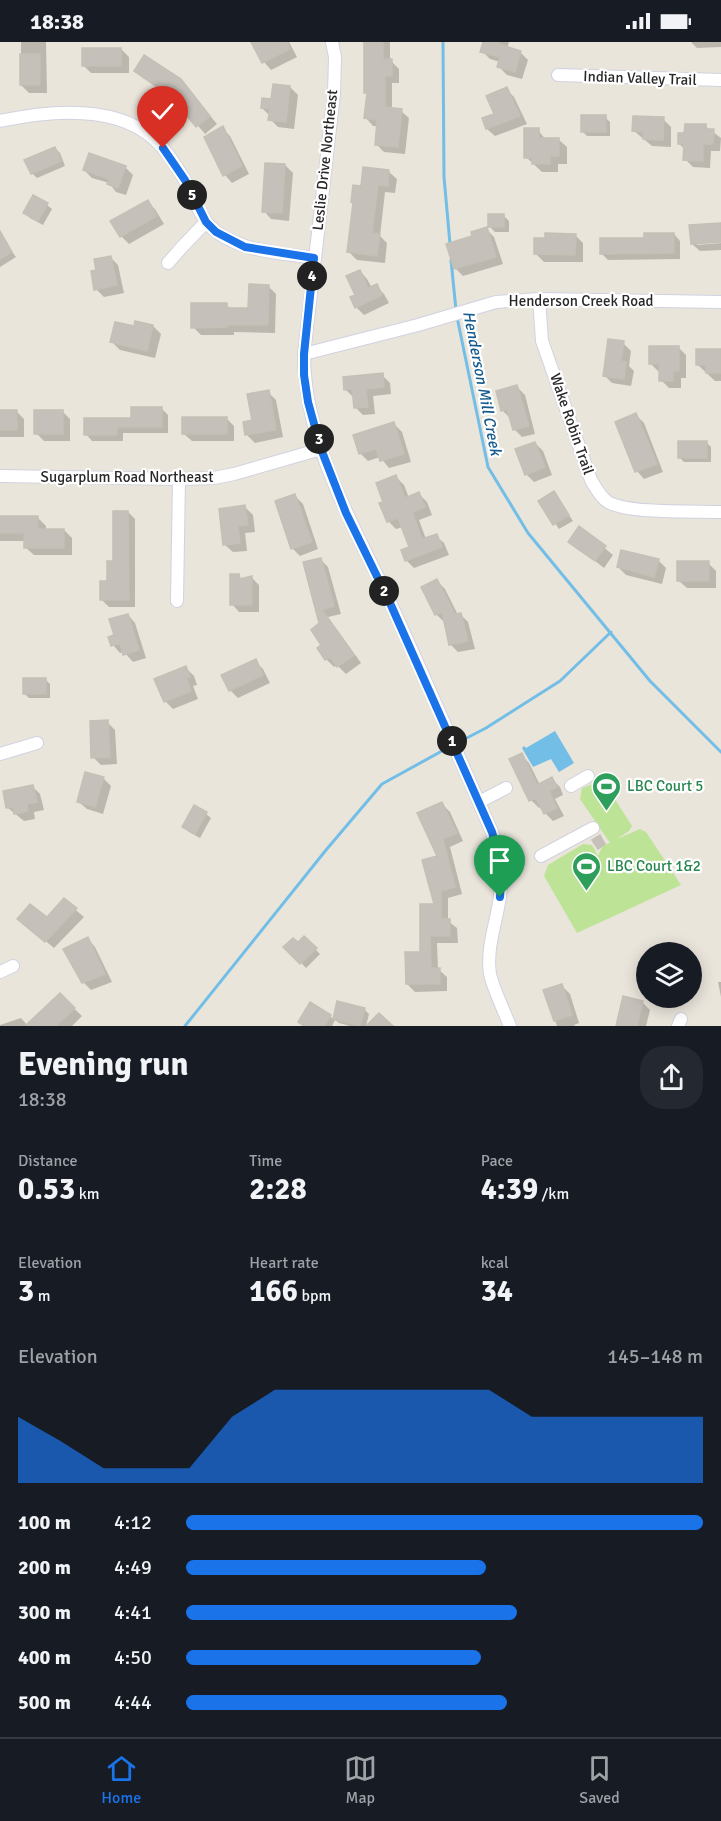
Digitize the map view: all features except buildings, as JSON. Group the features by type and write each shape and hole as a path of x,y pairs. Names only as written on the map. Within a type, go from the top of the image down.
{"street":[{"name":"Leslie Drive Northeast","path":"332,42 335,57 334,94 304,354 308,402 321,449 346,513 390,603 492,832 500,857 502,878 491,943 490,974 510,1026"},
{"name":"Indian Valley Trail","path":"558,75 721,80"},
{"path":"0,121 48,114 88,114 130,124 154,139 163,148 185,180 206,222 216,232 245,247 314,258"},
{"path":"168,263 206,222"},
{"name":"Henderson Creek Road","path":"304,354 496,303 539,299 721,302"},
{"name":"Wake Robin Trail","path":"539,299 542,341 591,480 600,495 609,503 634,509 721,512"},
{"name":"Sugarplum Road Northeast","path":"0,476 214,478 321,449"},
{"path":"177,601 179,479"},
{"path":"0,754 37,743"},
{"path":"571,786 588,776"},
{"path":"479,802 506,788"},
{"path":"541,856 593,828"},
{"path":"0,972 13,966"}],"green space":[{"path":"599,782 606,785 632,826 629,831 617,839 640,829 646,832 681,885 577,933 544,876 548,865 583,844 592,845 598,856 603,845 610,843 580,799 582,788"}],"water":[{"path":"555,731 574,763 559,772 551,759 533,767 522,748 524,746 526,748"}],"waterway":[{"name":"Henderson Mill Creek","path":"443,42 444,177 450,244"},
{"name":"Henderson Mill Creek","path":"451,260 456,310"},
{"name":"Henderson Mill Creek","path":"457,317 488,467 528,533 650,681 721,752"},
{"path":"457,743 486,728 560,681 611,632"},
{"path":"185,1026 382,784 451,746"}],"place":[{"name":"LBC Court 5","path":"606,812"},
{"name":"LBC Court 1&2","path":"586,892"}],"route":[{"path":"163,148 185,180 206,222 216,232 245,247 314,258 304,375 308,402 321,449 346,513 390,603 492,832 500,857 502,878 500,897"}]}
